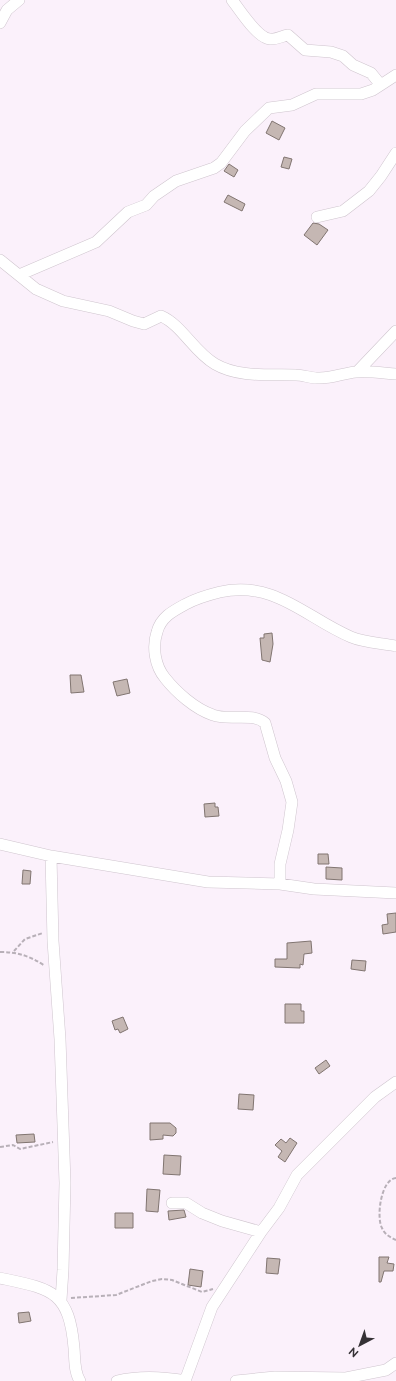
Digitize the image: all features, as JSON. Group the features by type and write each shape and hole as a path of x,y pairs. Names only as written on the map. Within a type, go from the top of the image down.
{"street":[{"path":"0,22 7,10 19,0"},
{"path":"232,0 244,17 264,38 273,39 288,35 305,50 338,53 353,65 371,73 380,84"},
{"path":"19,275 96,242 128,212 146,205 154,196 176,181 214,168 224,159 245,131 268,108 292,105 316,94 361,94 373,90 380,84 396,75"},
{"path":"317,217 343,211 369,191 381,176 396,152"},
{"path":"0,260 36,289 63,301 109,311 144,324 161,316 168,319 200,354 215,365 232,371 251,374 298,375 316,378 333,377 357,372 396,374"},
{"path":"357,372 396,331"},
{"path":"280,884 280,864 288,830 292,802 286,781 275,758 265,723 261,719 254,717 213,715 195,706 165,678 154,653 155,638 159,624 171,612 200,597 235,589 253,590 276,596 353,638 396,646"},
{"path":"0,844 51,856 208,882 280,884 314,889 396,893"},
{"path":"51,856 55,972 64,1141 65,1191 61,1299 68,1314 73,1333 76,1373 80,1381"},
{"path":"117,1381 127,1379 159,1379 185,1381 205,1322 222,1289 279,1208 297,1175 375,1097 396,1082"},
{"path":"172,1203 186,1203 202,1213 222,1221 261,1232"},
{"path":"0,1278 39,1287 49,1291 61,1299"},
{"path":"236,1381 274,1377 346,1378 386,1370 396,1363"}],"path":[{"path":"14,952 24,939 40,935 53,928"},
{"path":"0,952 14,952 39,962 55,972"},
{"path":"0,1147 13,1145 20,1149 64,1141"},
{"path":"396,1178 392,1178 383,1188 379,1217 381,1228 386,1235 396,1240"},
{"path":"61,1299 116,1295 152,1280 162,1279 172,1280 202,1292 211,1289 222,1289"}],"building":[{"path":"272,121 285,128 279,140 266,133"},
{"path":"284,157 292,159 289,169 281,167"},
{"path":"229,164 238,170 234,177 224,171"},
{"path":"228,195 245,204 242,211 224,202"},
{"path":"313,223 319,224 328,230 317,245 304,235"},
{"path":"272,633 273,644 270,662 262,660 260,638 264,638 264,634"},
{"path":"70,675 81,675 84,692 71,693"},
{"path":"127,679 130,693 117,696 113,682"},
{"path":"215,803 215,807 218,807 219,816 205,817 204,804"},
{"path":"318,854 328,854 329,864 318,864"},
{"path":"326,867 342,868 342,880 326,879"},
{"path":"23,870 31,871 30,884 22,884"},
{"path":"396,913 396,932 383,934 382,925 388,924 387,914"},
{"path":"311,941 312,953 304,954 303,965 300,964 300,968 275,967 275,959 287,959 287,943"},
{"path":"352,960 366,961 365,971 351,969"},
{"path":"285,1004 301,1004 301,1011 304,1011 304,1023 285,1023"},
{"path":"123,1017 128,1029 120,1033 118,1029 115,1030 112,1021"},
{"path":"326,1060 330,1066 319,1074 315,1068"},
{"path":"239,1094 254,1095 253,1110 238,1109"},
{"path":"150,1123 170,1123 176,1128 176,1133 173,1136 163,1135 163,1139 150,1140"},
{"path":"34,1134 35,1142 17,1143 16,1135"},
{"path":"290,1138 297,1143 285,1162 278,1157 282,1151 275,1145 281,1139 286,1143"},
{"path":"164,1155 181,1156 180,1175 163,1174"},
{"path":"147,1189 160,1190 158,1212 146,1211"},
{"path":"184,1210 186,1217 169,1220 168,1211"},
{"path":"115,1213 133,1213 133,1228 115,1228"},
{"path":"379,1257 389,1257 387,1263 394,1264 393,1271 384,1271 381,1282 379,1282"},
{"path":"267,1258 280,1259 278,1274 266,1273"},
{"path":"190,1269 203,1271 201,1287 188,1285"},
{"path":"29,1312 31,1321 19,1323 18,1313"}]}
